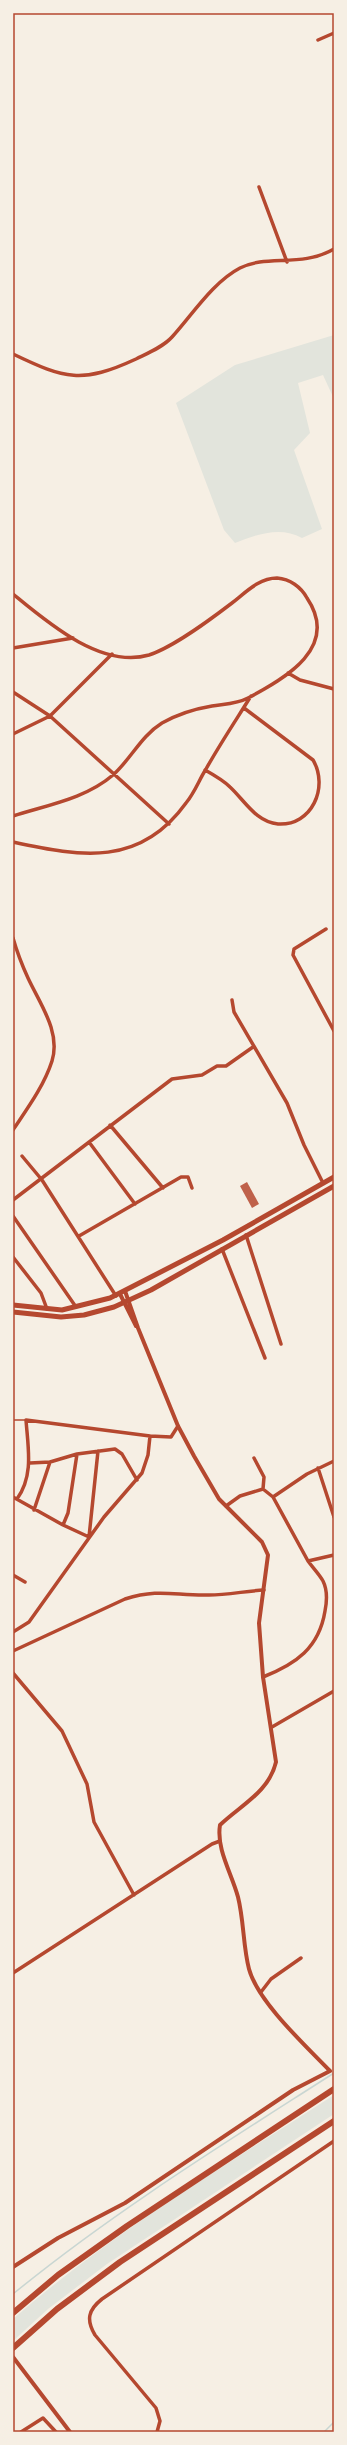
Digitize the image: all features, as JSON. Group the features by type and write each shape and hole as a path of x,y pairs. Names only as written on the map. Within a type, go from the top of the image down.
{"highway":[{"path":"13,2312 96,2248 334,2089"},
{"path":"13,2348 57,2309 120,2262 334,2121"}],"main road":[{"path":"13,1305 47,1310 76,1308 120,1294 223,1240 334,1177"},
{"path":"13,1312 40,1317 69,1317 103,1311 127,1302 334,1186"}],"street":[{"path":"318,40 334,33"},
{"path":"259,187 287,262"},
{"path":"13,354 49,370 68,375 86,376 100,374 151,352 170,339 216,288 240,268 253,264 287,262 311,258 334,249"},
{"path":"13,594 52,625 73,638 112,654 137,656 153,653 199,626 258,584 266,580 279,578 293,583 305,594 313,607 317,635 314,646 306,658 288,674 251,696 236,702 186,712 161,724 146,736 114,774 77,796 13,816"},
{"path":"13,648 73,638"},
{"path":"13,734 50,716 112,654"},
{"path":"288,674 300,680 334,689"},
{"path":"13,692 50,716 169,824"},
{"path":"13,842 74,852 108,852 124,850 144,843 169,824 187,802 251,696"},
{"path":"205,770 226,784 253,812 269,822 281,824 291,822 305,814 314,803 321,784 318,770 313,760 244,708"},
{"path":"326,929 294,949 293,955 334,1031"},
{"path":"13,938 23,967 51,1028 54,1048 52,1062 43,1081 13,1130"},
{"path":"232,1000 234,1012 253,1047 267,1066 287,1103 304,1145 323,1183"},
{"path":"13,1200 42,1180 118,1119 172,1079 202,1075 216,1067 226,1066 253,1047"},
{"path":"110,1126 163,1188"},
{"path":"89,1142 135,1204"},
{"path":"22,1156 42,1180 79,1236 127,1302 178,1426 194,1456 226,1506 262,1542 268,1555 259,1623 263,1677 272,1727 276,1762 273,1774 249,1801 220,1825 220,1841 238,1898 249,1971 261,1992 288,2026 330,2071"},
{"path":"79,1236 121,1210 135,1204 185,1176 189,1178 192,1188"},
{"path":"13,1216 76,1308"},
{"path":"246,1235 281,1344"},
{"path":"222,1249 265,1358"},
{"path":"13,1257 41,1293 47,1310"},
{"path":"89,1537 34,1510 15,1498 24,1487 30,1463 26,1420 150,1436 171,1437 178,1426"},
{"path":"13,1632 29,1622 89,1537 137,1480 146,1463 150,1436"},
{"path":"30,1463 50,1462 77,1454 112,1448 120,1451 137,1480"},
{"path":"89,1537 98,1451"},
{"path":"63,1525 68,1513 77,1454"},
{"path":"254,1458 264,1477 263,1489"},
{"path":"273,1497 318,1468 334,1461"},
{"path":"34,1510 50,1462"},
{"path":"318,1468 334,1517"},
{"path":"226,1506 240,1496 263,1489"},
{"path":"263,1489 273,1497 308,1561 322,1581 328,1596 323,1626 309,1649 275,1672 263,1677"},
{"path":"308,1561 334,1555"},
{"path":"13,1575 25,1582"},
{"path":"13,1651 125,1599 142,1594 153,1592 210,1595 264,1590"},
{"path":"13,1673 62,1731 87,1784 94,1822 134,1895"},
{"path":"272,1727 334,1690"},
{"path":"13,1973 212,1844 220,1841"},
{"path":"261,1992 271,1979 301,1958"},
{"path":"13,2267 58,2238 125,2203 293,2090 334,2068"},
{"path":"157,2432 160,2420 156,2408 95,2335 88,2321 89,2312 108,2294 334,2141"},
{"path":"14,2359 70,2432"},
{"path":"21,2432 43,2418 56,2432"}],"lane":[{"path":"13,1420 26,1420"}],"shaded area":[{"path":"334,335 334,399 323,375 298,383 310,433 294,450 322,529 302,538 286,532 277,532 260,534 235,543 224,530 176,403 235,365"},
{"path":"334,2095 334,2114 107,2264 48,2309 13,2341 13,2319 89,2258 169,2201"}],"building":[{"path":"247,1182 259,1204 252,1208 240,1186"}],"waterway":[{"path":"13,2294 130,2206 334,2073"},
{"path":"324,2432 334,2422"}]}
